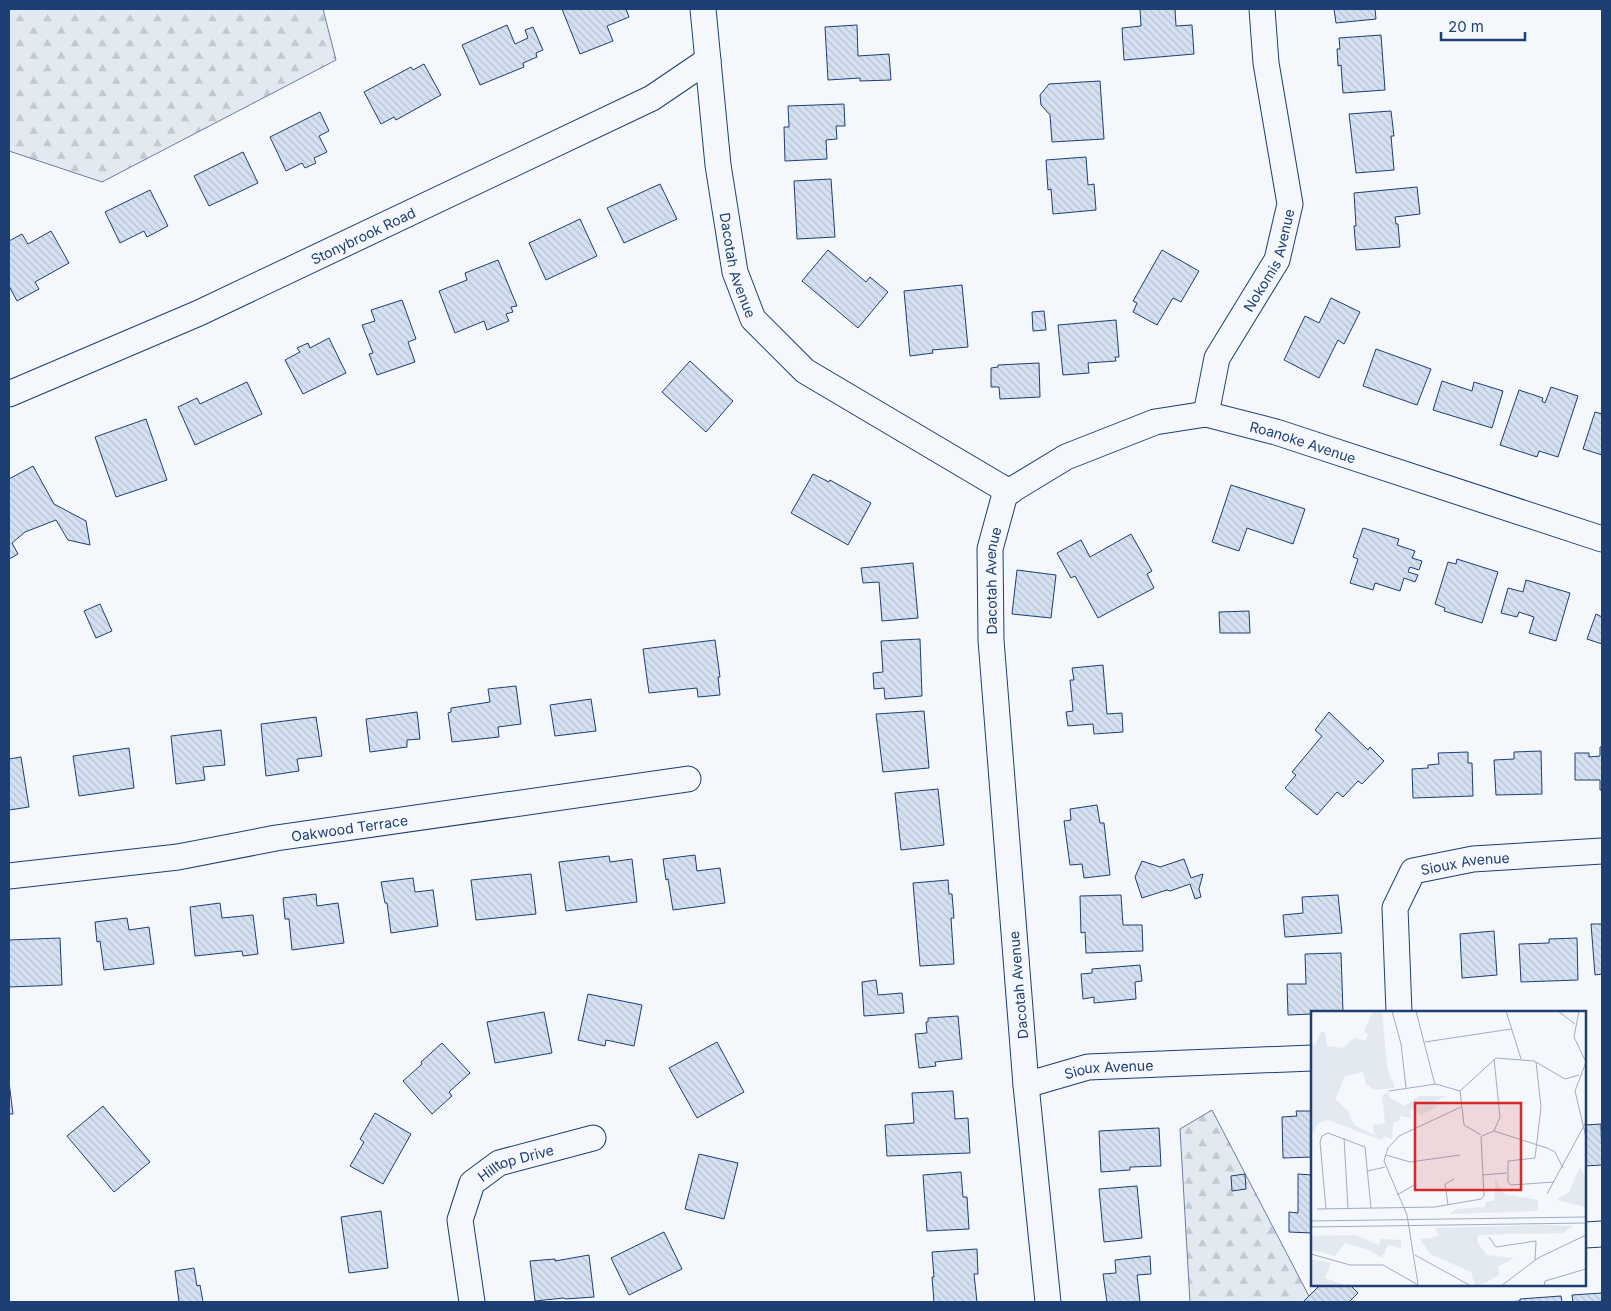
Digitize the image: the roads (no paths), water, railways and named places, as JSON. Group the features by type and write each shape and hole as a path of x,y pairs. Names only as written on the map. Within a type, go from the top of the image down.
{"street":[{"name":"Dacotah Avenue","path":"704,9 718,165 735,272 753,319 805,371 1001,487 1011,491"},
{"name":"Nokomis Avenue","path":"1206,414 1217,358 1277,260 1290,204 1266,63 1262,9"},
{"name":"Stonybrook Road","path":"9,394 199,313 643,103 708,60"},
{"name":"Roanoke Avenue","path":"1011,491 1066,457 1155,422 1206,414 1276,432 1602,538"},
{"name":"Dacotah Avenue","path":"1011,491 1005,494 990,549 991,640 1026,1086 1048,1302"},
{"name":"Oakwood Terrace","path":"9,876 178,857 286,836 688,779"},
{"name":"Sioux Avenue","path":"1399,1011 1395,908 1413,871 1473,859 1602,851"},
{"name":"Sioux Avenue","path":"1026,1086 1088,1067 1311,1058"},
{"name":"Hilltop Drive","path":"472,1302 460,1220 472,1183 499,1163 593,1138"},
{"path":"1586,1235 1602,1234"}]}
